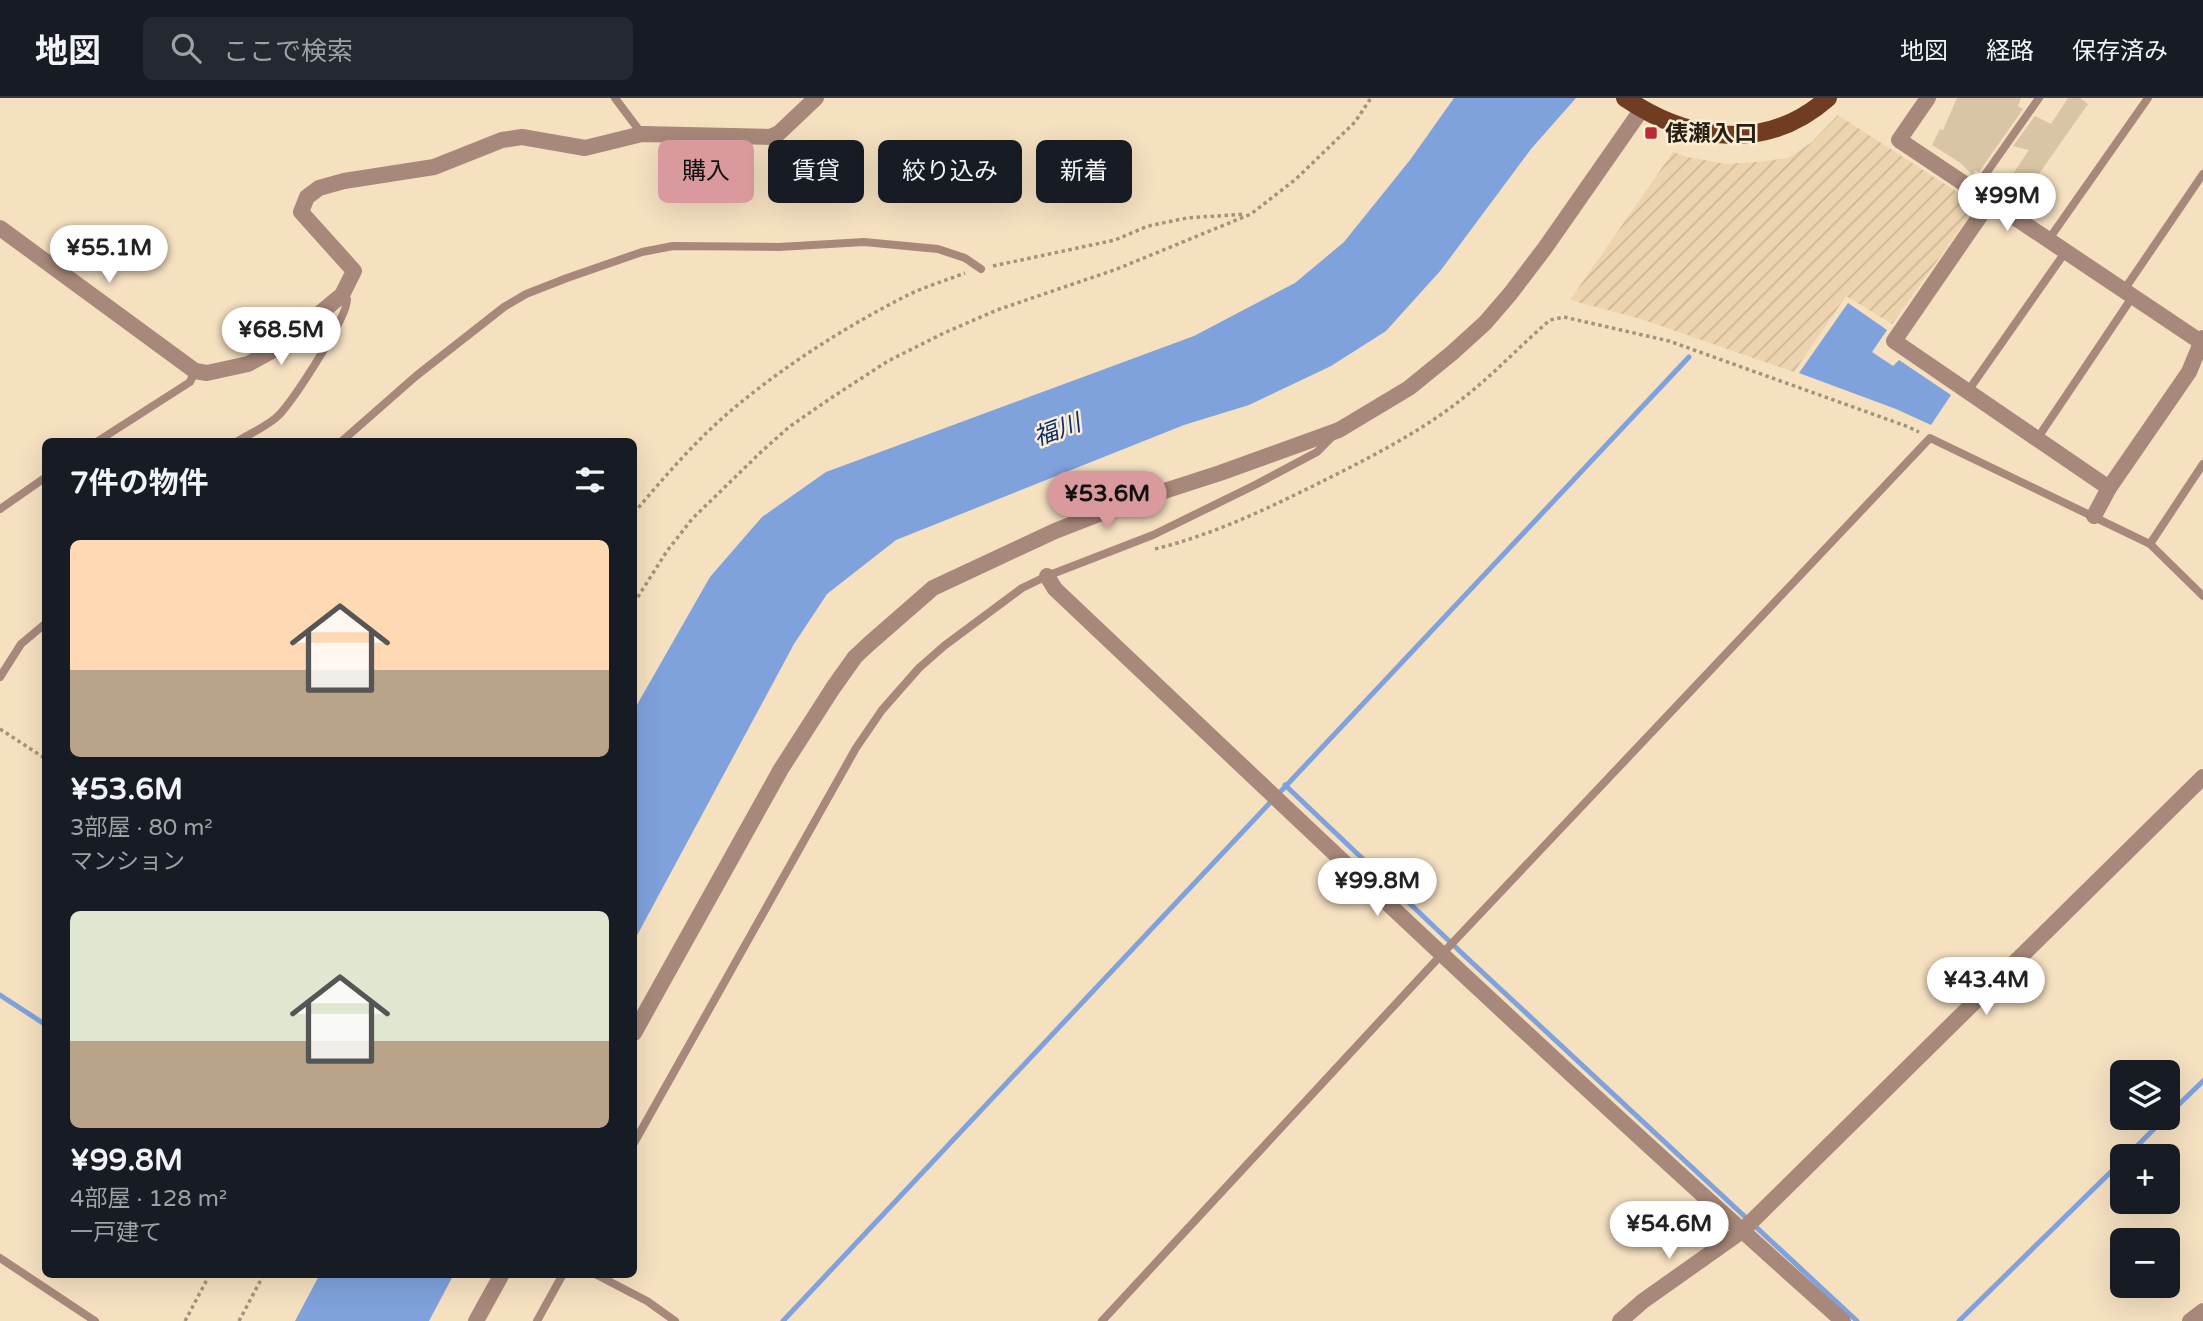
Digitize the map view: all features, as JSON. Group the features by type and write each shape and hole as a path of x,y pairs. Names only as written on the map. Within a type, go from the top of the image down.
{"main road":[{"path":"1633,103 1688,128 1728,135 1746,135 1785,127 1807,115 1828,98"}],"street":[{"path":"0,228 195,371 207,373 248,364 279,347 342,295 354,271 300,212 307,197 319,188 344,181 434,167 502,140 522,137 584,148 642,134 770,137 779,133 816,98"},
{"path":"1928,98 1899,140 2202,340 2189,372 2109,488 2094,516"},
{"path":"637,1028 781,769 832,688 855,657 933,588 1055,531 1127,503 1339,430 1409,388 1485,323 1545,248 1633,103"},
{"path":"1991,200 1894,341 2109,488"},
{"path":"1047,576 1055,589 1442,954 1843,1321"},
{"path":"1620,1321 1643,1301 1742,1231 2203,777"},
{"path":"476,1321 500,1278"},
{"path":"2190,1321 2203,1311"}],"lane":[{"path":"615,98 642,134"},
{"path":"1975,189 2039,98"},
{"path":"2049,239 2148,98"},
{"path":"2037,439 2203,174"},
{"path":"345,438 416,376 504,307 526,294 642,252 673,246 779,247 864,242 938,249 965,258 981,269"},
{"path":"1968,391 2066,251"},
{"path":"243,438 274,419 293,397 341,321 347,306 347,299 342,295"},
{"path":"103,438 190,382 195,371"},
{"path":"637,1138 856,748 882,710 912,675 944,646 1022,588 1153,535 1255,485 1317,452 1339,430"},
{"path":"1106,1319 1442,954 1930,438 2150,544 2203,596"},
{"path":"2150,544 2203,464"},
{"path":"0,509 42,480"},
{"path":"0,677 21,644 42,626"},
{"path":"0,1258 95,1321"},
{"path":"537,1321 561,1278"},
{"path":"603,1278 647,1301 675,1321"}],"path":[{"path":"637,598 667,551 692,519 733,477 789,428 888,361 944,333 997,310 1117,269 1251,214 1296,179 1345,132 1371,98"},
{"path":"637,510 684,456 733,409 783,371 856,323 912,293 981,269 1115,240 1148,226 1187,218 1251,214"},
{"path":"1145,550 1197,538 1305,490 1386,449 1467,395 1550,320 1564,317 1669,341 1906,426 1930,438"},
{"path":"0,729 42,757"},
{"path":"185,1321 209,1278"},
{"path":"239,1321 262,1278"}],"shaded area":[{"path":"1838,115 1977,205 1892,324 1846,296 1794,372 1641,319 1570,300 1673,152 1727,164 1788,158 1812,142"}],"water":[{"name":"福川","path":"1454,98 1576,98 1531,149 1441,270 1386,331 1331,366 1249,405 1184,425 896,540 827,594 794,644 637,935 637,705 710,577 762,517 826,472 1194,336 1295,283 1344,242 1410,160"},
{"path":"1848,303 1887,330 1872,352 1893,366 1899,360 1951,395 1931,425 1799,373"},
{"path":"318,1278 452,1278 429,1321 295,1321"}],"building":[{"path":"1957,98 2021,98 2018,106 2023,109 1979,172 1975,170 1973,175 1959,162 1932,145 1940,129 1943,130"},
{"path":"2068,98 2080,98 2088,104 2036,178 2025,200 2023,197 2021,201 2002,190 2029,150 2013,146 2035,116 2051,124"}],"waterway":[{"path":"783,1321 1689,357"},
{"path":"1285,785 1857,1321"},
{"path":"0,995 42,1022"},
{"path":"2180,1103 2203,1081"},
{"path":"2139,1144 2153,1130"},
{"path":"1959,1321 2110,1173"}],"place":[{"name":"俵瀬入口","path":"1651,133"}]}
